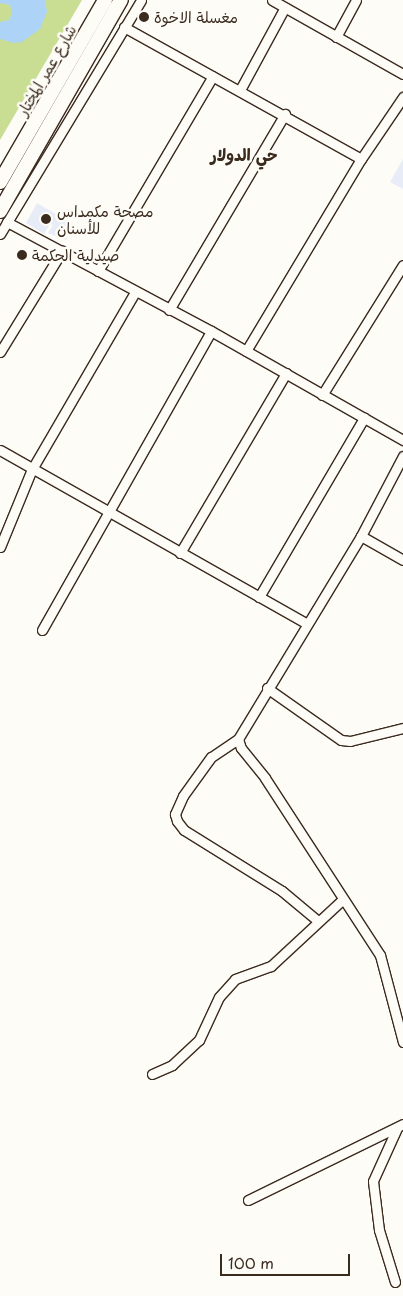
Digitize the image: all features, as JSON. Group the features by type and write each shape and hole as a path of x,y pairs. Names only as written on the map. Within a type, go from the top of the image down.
{"main road":[{"name":"شارع عمر المختار","path":"0,182 105,0"},
{"path":"4,217 121,0"}],"street":[{"path":"0,234 4,217 140,0"},
{"path":"272,0 403,74"},
{"path":"336,36 356,0"},
{"path":"240,90 284,7"},
{"path":"124,27 285,114 361,159"},
{"path":"98,271 213,76"},
{"path":"246,351 361,159 403,97"},
{"path":"169,310 285,114"},
{"path":"4,217 135,292 211,331 403,440"},
{"path":"0,352 62,251"},
{"path":"322,394 403,264"},
{"path":"0,546 32,469 135,292"},
{"path":"42,630 211,331"},
{"path":"180,553 286,374"},
{"path":"260,597 364,418"},
{"path":"0,450 107,513 307,624"},
{"path":"318,921 282,891 184,830 177,821 175,814 183,796 211,757 238,739 267,688 361,536 403,456"},
{"path":"361,536 403,560"},
{"path":"267,688 342,740 392,733 403,728"},
{"path":"238,739 241,748 265,778 380,955 403,1042"},
{"path":"152,1074 172,1066 199,1040 219,997 235,979 271,966 343,898"},
{"path":"248,1200 400,1126"},
{"path":"395,1282 379,1230 373,1181 400,1126"}],"shaded area":[{"path":"403,159 403,189 390,182"},
{"name":"مصحة مكمداس للأسنان","path":"37,203 73,224 66,240 48,233 53,225 50,224 44,234 26,223"}],"green space":[{"path":"0,0 82,0 0,140"}],"water":[{"path":"0,0 45,0 47,12 40,29 22,42 14,43 0,39 0,22 9,20 12,13 10,5 0,3"}],"place":[{"name":"مغسلة الاخوة","path":"144,17"},
{"name":"مصحة مكمداس للأسنان","path":"46,219"},
{"name":"صيدلية الحكمة","path":"22,255"}],"district":[{"name":"حي الدولار","path":"244,154"}]}
